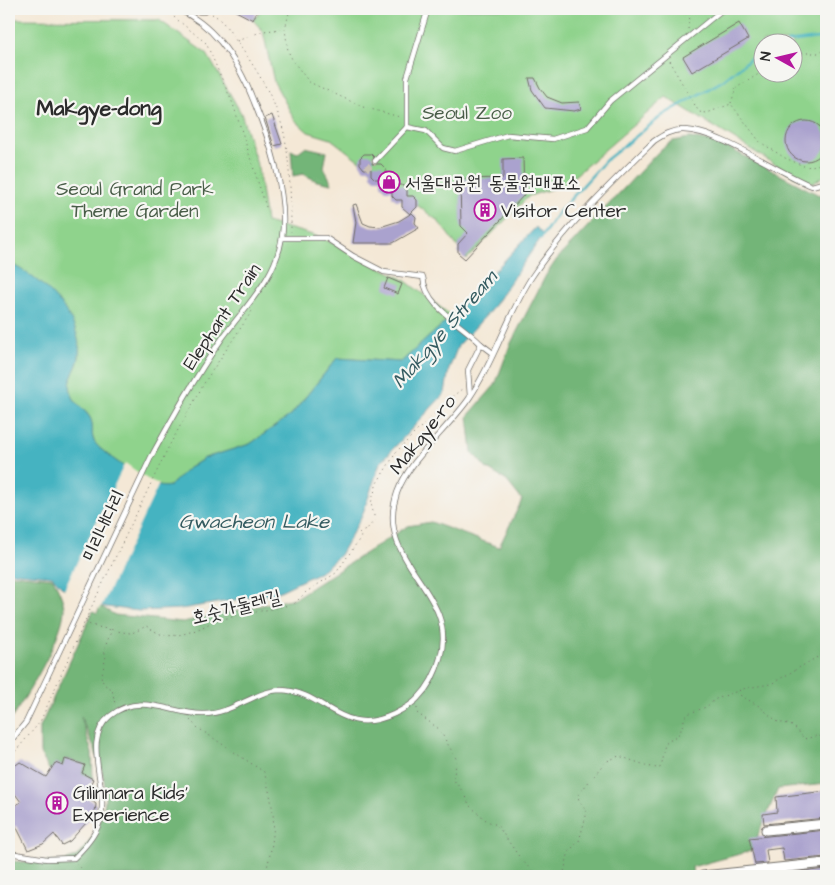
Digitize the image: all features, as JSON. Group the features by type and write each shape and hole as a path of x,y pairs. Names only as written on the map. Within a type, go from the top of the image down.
{"street":[{"path":"766,830 826,824"},
{"path":"703,876 761,873 826,863"}],"lane":[{"name":"Elephant Train","path":"151,456 170,421 216,348 270,275 282,238 284,217 282,191 252,96 222,42 192,15 177,9"},
{"path":"375,162 407,127 407,78 428,9"},
{"path":"407,127 426,130 443,148 455,151 508,135 553,138 587,128 610,101 722,10 727,9"},
{"name":"Makgye-ro","path":"111,715 124,708 157,705 201,715 219,713 264,694 282,690 306,697 346,718 367,722 384,718 417,700 436,673 445,642 443,627 433,599 398,546 394,528 395,505 398,492 408,472 470,398 522,295 550,251 626,168 654,141 667,132 683,130 712,135 812,186 826,182"},
{"path":"282,238 326,238 352,256 384,272 423,277 424,286 431,302 493,353"},
{"path":"470,398 468,370 479,342"},
{"name":"미리내다리","path":"9,743 26,722 151,456"},
{"path":"9,853 47,859 74,858 92,840 100,820 103,799 96,738 98,730 111,715"}],"path":[{"path":"151,9 169,13 206,43 233,104 268,210"},
{"path":"202,9 216,16 236,41 266,86 284,134 289,183 291,238"},
{"path":"290,9 285,29 288,51 309,82 364,107 408,119"},
{"path":"684,42 690,22 691,9"},
{"path":"236,41 263,31 285,29"},
{"path":"802,53 818,53 826,50"},
{"path":"666,56 699,112 707,112 731,104"},
{"path":"731,104 736,88 752,78"},
{"path":"731,104 746,126 768,148 806,167 826,163"},
{"name":"미리내다리","path":"9,759 40,722 90,611 192,403 257,304"},
{"name":"호숫가둘레길","path":"90,611 86,623 90,626 93,624 100,630 112,628 132,633 146,626 164,635 177,634 204,627 213,621 294,604 306,592 336,573 358,541 360,533 366,530 375,520 371,503 377,482 386,468 406,440 469,382"},
{"path":"111,715 115,703 112,689 105,686 101,678 106,656 104,650 112,628"},
{"path":"563,876 569,851 579,841 586,816 586,810 578,795 605,762 619,756 654,768 660,767 665,744 680,733 685,717 690,713 706,707 716,699 755,686 771,684 826,652"},
{"path":"736,693 759,706 779,723 784,722 796,728 804,738 826,737"},
{"path":"417,700 417,713 439,729 457,760 453,778 466,796 469,805 487,821 497,825 520,858 537,876"},
{"path":"181,710 198,728 264,772 274,808 273,848 265,876"},
{"path":"74,858 86,876"}],"green space":[{"name":"Seoul Zoo","path":"262,9 826,9 826,175 813,183 794,176 666,97 564,185 529,196 467,259 438,221 331,139 308,132 295,120 274,82 263,31 253,20"},
{"name":"Seoul Grand Park Theme Garden","path":"9,19 159,20 207,54 241,113 258,168 266,222 320,237 403,279 452,316 401,362 337,358 291,415 250,444 205,458 186,470 170,486 161,487 153,484 124,466 97,446 92,435 91,419 72,396 70,382 79,356 78,341 67,313 57,300 34,278 9,263"},
{"path":"690,138 719,143 819,195 826,192 826,784 778,789 751,851 692,867 693,876 9,876 9,861 50,862 73,858 83,850 91,839 102,817 105,802 103,774 81,717 92,753 93,779 82,773 84,764 66,759 63,766 56,763 50,771 40,753 40,727 93,611 97,613 100,606 115,615 183,622 295,598 408,526 431,522 499,547 522,500 507,481 486,468 472,452 468,416 495,385 510,345 546,275 557,259 661,149 673,141"},
{"path":"305,147 327,152 324,167 332,184 317,181 303,174 293,176 291,150 297,153"},
{"path":"9,574 53,578 62,599 64,611 62,623 50,652 33,684 9,722"}],"water":[{"name":"Gwacheon Lake","path":"536,227 543,235 490,311 458,346 449,369 445,393 380,463 362,516 340,555 320,572 276,593 181,609 139,611 98,606 64,589 52,576 9,572 9,263 34,278 46,288 58,300 74,327 78,341 79,356 70,387 72,396 91,419 92,435 97,446 134,473 153,484 166,487 170,486 186,470 205,458 250,444 291,415 337,358 401,362 452,316"}],"pier":[{"path":"125,463 147,479 159,484 100,609 63,591"}],"building":[{"path":"232,9 258,9 253,20"},
{"path":"739,23 748,39 692,72 683,57"},
{"path":"529,78 535,78 547,97 562,103 579,102 581,109 574,111 545,108 532,90"},
{"path":"272,115 282,144 274,146 265,118"},
{"path":"806,121 820,127 826,141 820,155 806,161 792,155 786,141 792,127"},
{"name":"서울대공원 동물원매표소","path":"364,154 371,154 374,157 372,164 381,164 386,169 386,175 392,175 396,179 396,185 402,185 407,190 407,196 413,196 417,200 417,207 410,214 402,207 402,200 396,200 392,196 392,190 386,190 381,185 381,179 375,179 371,175 371,169 364,169 360,164 360,158"},
{"name":"Visitor Center","path":"523,158 524,195 465,259 458,253 458,244 468,233 461,226 460,179 503,178 503,159"},
{"path":"356,204 363,223 370,226 380,227 399,221 412,213 416,217 415,223 419,228 393,243 353,243 356,222 353,205"},
{"path":"388,278 402,284 398,294 384,288"},
{"name":"Gilinnara Kids' Experience","path":"65,759 85,765 82,773 93,779 85,796 96,804 95,813 70,841 62,845 54,834 43,844 28,850 16,826 9,829 9,809 21,802 10,787 9,770 20,762 46,777 55,763 63,766"},
{"path":"826,791 826,818 764,824 763,814 777,812 776,797"},
{"path":"826,830 826,857 784,861 782,848 766,850 768,863 755,864 749,838"},
{"path":"826,869 826,876 785,876 785,874"}],"waterway":[{"name":"Makgye Stream","path":"802,40 826,37"},
{"name":"Makgye Stream","path":"541,238 558,213 606,160 663,115 724,80 752,57"}],"tunnel":[{"path":"366,169 375,161"}],"place":[{"name":"서울대공원 동물원매표소","path":"389,182"},
{"name":"Visitor Center","path":"485,210"},
{"name":"Gilinnara Kids' Experience","path":"57,803"}],"district":[{"name":"Makgye-dong","path":"99,108"}]}
